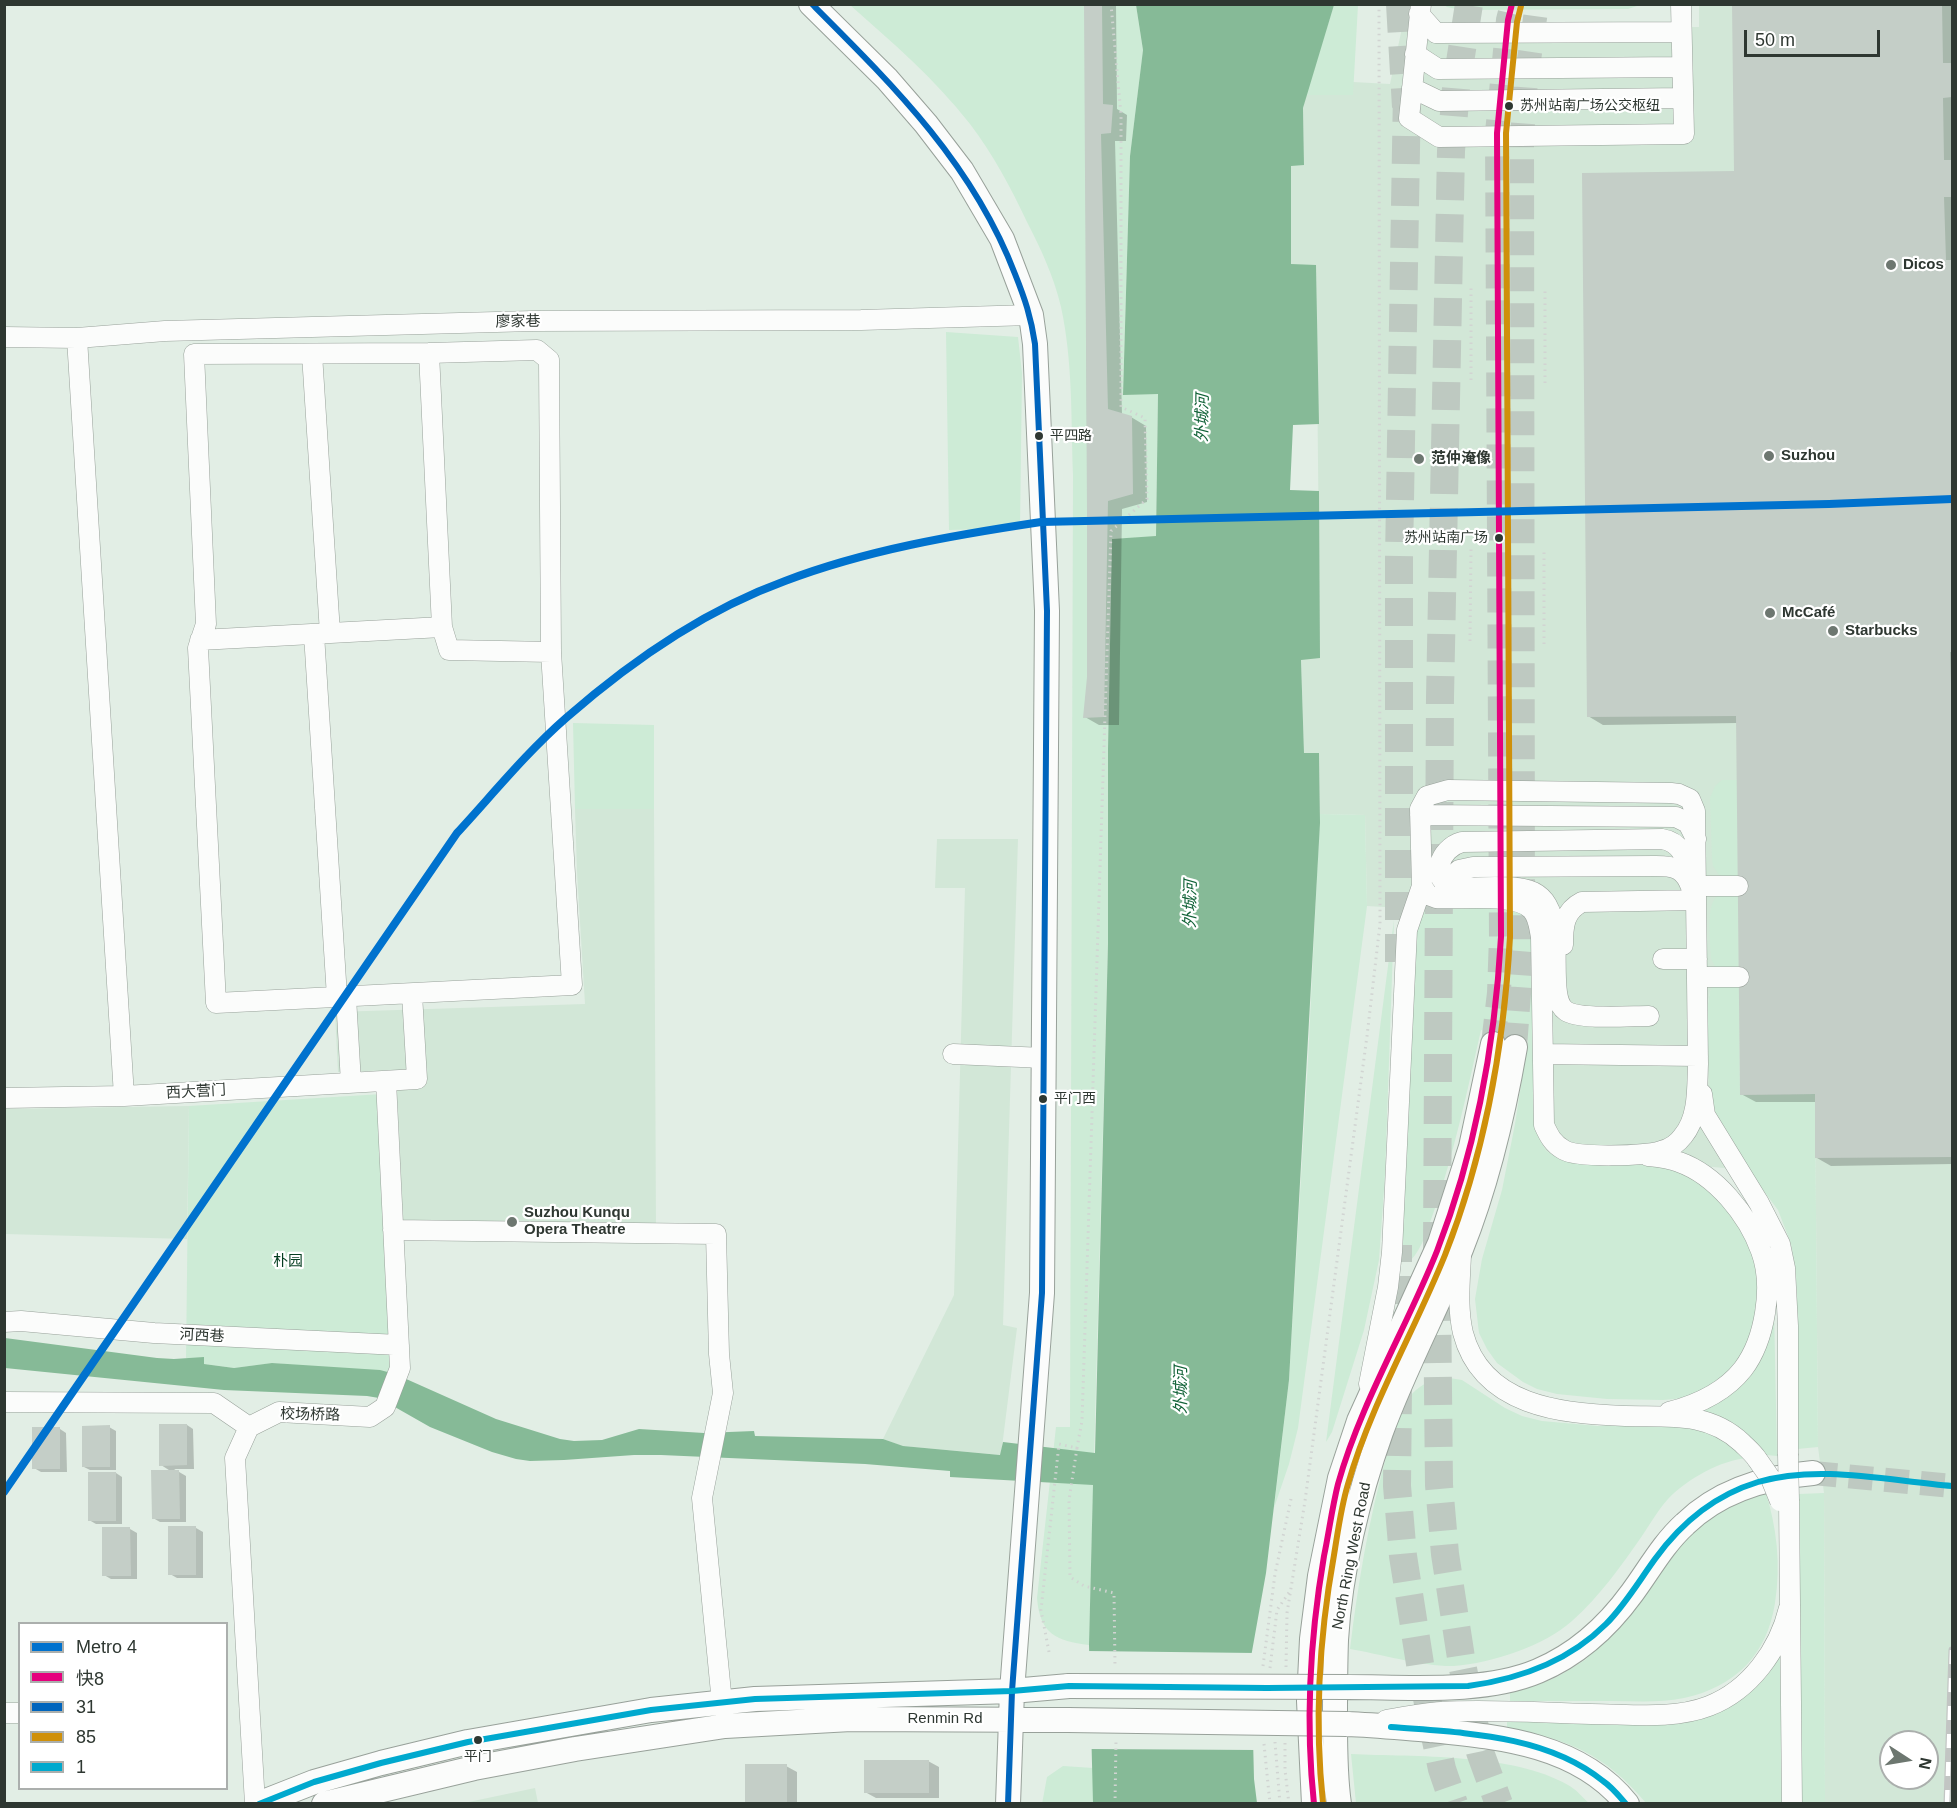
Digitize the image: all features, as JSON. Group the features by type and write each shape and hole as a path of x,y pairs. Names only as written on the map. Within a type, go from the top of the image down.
{"main road":[{"path":"811,4 887,79 962,171 1002,239 1031,315 1035,344 1047,611 1042,1293 1012,1690 1008,1803"},
{"name":"North Ring West Road","path":"1314,1803 1309,1712 1311,1639 1320,1576 1340,1478 1362,1415 1440,1243 1504,1046 1508,1090 1493,1152 1461,1249 1382,1431 1365,1483 1354,1530 1336,1639 1335,1752 1339,1803"},
{"name":"Renmin Rd","path":"257,1803 325,1779 468,1742 651,1710 722,1703 1069,1686 1265,1682 1348,1687 1468,1686 1504,1681 1538,1672 1573,1652 1606,1624 1631,1594 1664,1546 1683,1525 1708,1505 1723,1496 1759,1482 1795,1474 1814,1473"},
{"name":"Renmin Rd","path":"324,1803 386,1796 574,1749 725,1726 851,1719 1011,1718 1274,1732 1354,1724 1488,1736 1547,1749 1576,1762 1609,1786 1627,1803"}],"street":[{"path":"1420,9 1409,118 1439,137 1684,134 1681,4"},
{"path":"1420,9 1436,33 1681,32"},
{"path":"1415,54 1438,69 1682,67"},
{"path":"1412,88 1439,101 1683,98"},
{"name":"廖家巷","path":"4,337 77,338 165,331 532,321 861,320 1031,315"},
{"path":"77,338 124,1096"},
{"path":"537,350 549,360 551,652 572,985 216,1003 198,648 206,624 194,354 312,354 537,350"},
{"path":"429,353 442,627 449,650 551,652"},
{"path":"312,354 322,634 342,997 351,1083"},
{"path":"200,640 442,627"},
{"path":"1362,1415 1390,1276 1398,1165 1407,930 1422,886 1420,815 1423,800 1430,794 1443,791 1679,794 1690,799 1694,806 1696,839 1698,1060 1695,1111 1684,1135 1667,1149 1659,1152 1634,1155 1585,1155 1566,1151 1552,1140 1544,1125 1541,937 1536,915 1531,908 1513,900 1445,887"},
{"path":"1445,887 1440,867 1446,850 1462,842 1662,839 1676,843 1683,853 1696,893"},
{"path":"1445,887 1459,870 1473,867 1670,866 1677,867 1685,875 1696,893"},
{"path":"1422,886 1428,895 1445,887 1524,889 1536,893 1544,902 1551,917 1556,942 1558,998 1562,1007 1568,1012 1589,1016 1649,1013 1592,1010 1579,1007 1568,997 1563,928 1567,913 1574,906 1593,900 1696,893 1738,886"},
{"path":"1663,959 1739,977"},
{"name":"西大营门","path":"4,1098 124,1096 417,1079 412,993"},
{"path":"953,1054 1044,1058"},
{"path":"1543,1054 1698,1060"},
{"path":"1698,1060 1705,1115 1759,1203 1780,1244 1785,1268 1788,1326 1788,1454 1785,1501 1790,1608 1792,1803"},
{"name":"校场桥路","path":"249,1427 279,1412 370,1417 385,1407 400,1368 386,1081"},
{"path":"1634,1155 1679,1161 1703,1175 1726,1196 1752,1232 1761,1252 1766,1280 1761,1332 1757,1347 1742,1371 1706,1399 1654,1415"},
{"path":"393,1230 716,1234 719,1354 723,1393 702,1498 722,1703"},
{"path":"1461,1249 1462,1331 1471,1355 1485,1376 1510,1394 1539,1406 1575,1412 1625,1416 1686,1417 1710,1422 1737,1438 1758,1459 1785,1501"},
{"name":"河西巷","path":"4,1322 21,1321 154,1333 399,1345"},
{"path":"4,1402 214,1403 249,1427 235,1458 257,1803"},
{"path":"1354,1724 1440,1712 1644,1715 1695,1711 1734,1694 1754,1675 1780,1635 1790,1608"}],"path":[{"path":"1111,4 1121,115 1121,407 1145,418 1147,499 1111,531 1083,1409 1069,1500 1070,1577 1084,1586 1114,1593 1115,1673"},
{"path":"1286,1669 1287,1613 1310,1466 1380,924 1378,4"},
{"path":"1471,380 1472,286"},
{"path":"1545,289 1545,383"},
{"path":"1470,641 1471,547"},
{"path":"1544,550 1544,644"},
{"path":"1049,1652 1041,1610 1059,1443 1077,1448"},
{"path":"1265,1682 1270,1608 1291,1499"},
{"path":"1265,1682 1277,1610 1291,1590"},
{"path":"1270,1608 1277,1610"},
{"path":"1270,1803 1274,1732"},
{"path":"1274,1732 1280,1803"},
{"path":"1274,1732 1285,1770 1289,1803"},
{"path":"1115,1803 1116,1741"}],"shaded area":[{"path":"1699,5 1952,5 1952,1803 1825,1803 1824,1493 1818,1447 1815,1094 1740,1095 1739,980 1710,991 1707,1010 1748,1170 1655,1162 1567,1161 1546,1151 1539,1138 1533,1108 1533,942 1419,909 1367,906 1365,815 1320,814 1319,754 1304,753 1301,659 1320,657 1316,266 1291,265 1291,165 1304,165 1303,108 1306,95 1352,95 1353,82 1390,84 1402,28 1699,27"},
{"path":"575,809 654,809 656,1231 404,1236 396,1070 338,1072 335,1012 585,1004"},
{"path":"937,839 1018,839 1003,1325 1017,1328 1001,1455 902,1446 883,1439 954,1295 965,888 935,888"},
{"path":"189,1106 187,1239 5,1234 5,1109"},
{"path":"535,1788 538,1803 464,1803"}],"green space":[{"path":"850,5 1136,5 1143,50 1130,156 1123,394 1158,394 1156,537 1112,539 1108,749 1108,942 1089,1645 1067,1641 1052,1634 1042,1620 1037,1598 1056,1427 1070,1427 1073,475 1071,391 1065,328 1058,296 1042,253 1008,184 986,147 957,107 928,76"},
{"path":"1334,5 1358,5 1353,95 1306,95"},
{"path":"1444,5 1640,5 1628,9 1460,10"},
{"path":"946,332 1018,337 1022,373 1020,528 949,530"},
{"path":"573,723 654,725 654,809 575,809"},
{"path":"1722,780 1737,780 1738,878 1719,875 1712,860 1710,798 1715,786"},
{"path":"1320,814 1365,815 1367,906 1298,1428 1274,1508 1289,1380"},
{"path":"1738,893 1739,972 1716,968 1711,959 1709,924 1714,899 1721,894"},
{"path":"1424,903 1506,904 1528,918 1533,942 1533,1108 1539,1138 1546,1151 1567,1161 1632,1160 1685,1170 1726,1203 1749,1244 1755,1263 1758,1302 1752,1341 1730,1372 1705,1389 1684,1398 1663,1400 1607,1399 1557,1394 1537,1389 1523,1382 1497,1363 1487,1349 1479,1333 1475,1299 1482,1259 1502,1190 1528,1040 1481,1030 1454,1146 1433,1214 1419,1250 1411,1260 1400,1262 1412,943"},
{"path":"1394,920 1385,1175 1379,1260 1364,1330 1332,1432 1326,1442"},
{"path":"1739,979 1740,1095 1815,1094 1818,1447 1797,1449 1797,1291 1791,1244 1778,1210 1748,1170 1723,1129 1713,1109 1710,1095 1707,1010 1710,991 1713,986"},
{"name":"朴园","path":"382,1094 395,1374 273,1363 234,1368 204,1364 204,1358 186,1358 189,1106"},
{"path":"1774,1307 1777,1456 1767,1455 1744,1433 1692,1410 1709,1403"},
{"path":"1443,1377 1462,1380 1505,1408 1522,1416 1542,1421 1598,1426 1667,1422 1712,1429 1748,1458 1727,1462 1705,1472 1685,1484 1668,1499 1601,1591 1572,1621 1547,1638 1501,1657 1454,1666 1416,1662 1350,1649 1369,1526 1396,1425 1412,1394 1428,1382"},
{"path":"1765,1490 1777,1546 1778,1575 1775,1603 1765,1638 1746,1666 1733,1677 1702,1693 1666,1701 1510,1701 1510,1691 1537,1685 1557,1677 1585,1660 1624,1622 1688,1536 1727,1505"},
{"path":"1824,1493 1825,1803 1802,1803 1799,1494"},
{"path":"1782,1651 1784,1803 1646,1803 1616,1772 1584,1751 1549,1737 1507,1728 1507,1721 1710,1716 1743,1698 1762,1682"},
{"path":"1351,1754 1463,1759 1520,1767 1568,1785 1589,1803 1356,1803"},
{"path":"1063,1766 1093,1768 1093,1803 1042,1804 1047,1777"}],"water":[{"name":"外城河","path":"1136,5 1334,5 1303,108 1304,165 1291,166 1291,264 1316,265 1319,424 1293,425 1290,490 1319,491 1320,658 1301,660 1304,753 1319,753 1320,823 1289,1380 1266,1573 1251,1657 1254,1779 1257,1803 1093,1803 1089,1645 1093,1485 950,1477 950,1471 865,1464 661,1455 530,1461 492,1452 430,1427 379,1398 224,1390 5,1368 5,1338 157,1358 204,1357 204,1364 234,1368 272,1363 380,1370 395,1374 496,1419 560,1439 574,1441 602,1440 639,1429 704,1433 754,1431 755,1436 883,1439 903,1446 1000,1455 1003,1442 1095,1453 1108,943 1108,749 1112,539 1156,536 1158,394 1123,395 1130,156 1143,50"}],"pier":[{"path":"1087,1651 1255,1653 1256,1750 1089,1749"}],"building":[{"path":"1084,4 1102,4 1103,104 1113,105 1111,133 1101,134 1108,409 1132,416 1133,494 1108,501 1104,717 1083,718 1087,677"},
{"name":"Suzhou","path":"1732,4 1942,4 1943,63 1952,63 1952,97 1943,98 1944,160 1952,160 1952,197 1944,197 1946,260 1952,260 1952,652 1950,652 1952,1157 1815,1158 1815,1094 1740,1095 1736,716 1587,717 1582,173 1734,171"},
{"path":"159,1424 187,1424 187,1465 159,1466"},
{"path":"110,1425 110,1467 82,1467 82,1426"},
{"path":"32,1427 60,1427 60,1469 32,1469"},
{"path":"151,1470 179,1470 180,1519 152,1519"},
{"path":"88,1472 116,1472 116,1521 88,1521"},
{"path":"168,1526 196,1526 196,1575 168,1575"},
{"path":"102,1527 130,1527 131,1576 102,1576"},
{"path":"864,1760 929,1760 929,1793 864,1793"},
{"path":"745,1764 787,1764 787,1804 745,1804"}],"tunnel":[{"path":"1400,4 1406,107"},
{"path":"1437,1250 1440,697 1451,151 1456,88 1469,4"},
{"path":"1493,1044 1499,993 1501,937 1497,133 1508,20 1512,4"},
{"path":"1515,1047 1523,941 1522,138 1526,81 1537,4"},
{"path":"1399,962 1399,559 1407,90"},
{"path":"1398,1245 1398,1346"},
{"path":"1437,1293 1439,1485 1445,1554 1462,1664 1480,1752 1499,1804"},
{"path":"1398,1386 1397,1486 1403,1556 1421,1670 1442,1769 1454,1804"},
{"path":"1813,1473 1952,1486"}],"railway":[{"path":"1947,1804 1952,1650"}],"metro line":[{"name":"4","path":"4,1492 457,833 537,745 566,718 642,658 697,622 726,607 785,581 879,552 944,538 1041,522 1829,504 1952,499"}],"transit line":[{"name":"31","path":"812,4 929,128 977,197 998,234 1015,274 1032,325 1035,344 1047,611 1042,1293 1012,1691 1008,1804"},
{"name":"快8","path":"1314,1804 1310,1741 1312,1648 1319,1587 1338,1484 1371,1395 1425,1280 1451,1213 1473,1136 1494,1017 1501,937 1497,133 1508,20 1512,4"},
{"name":"85","path":"1323,1803 1319,1740 1322,1648 1329,1586 1343,1501 1368,1425 1433,1284 1459,1217 1482,1138 1503,1018 1510,937 1506,133 1517,22 1521,6"},
{"name":"1","path":"259,1804 314,1782 468,1742 651,1710 755,1699 1012,1691 1069,1686 1267,1688 1468,1686 1487,1683 1542,1667 1576,1649 1606,1624 1676,1534 1700,1512 1727,1494 1758,1482 1806,1474 1855,1475 1952,1486"},
{"name":"1","path":"1391,1727 1474,1734 1529,1745 1580,1765 1609,1786 1626,1804"}],"place":[{"name":"苏州站南广场公交枢纽","path":"1509,106"},
{"name":"Dicos","path":"1891,265"},
{"name":"平四路","path":"1039,436"},
{"name":"Suzhou","path":"1769,456"},
{"name":"范仲淹像","path":"1419,459"},
{"name":"苏州站南广场","path":"1499,538"},
{"name":"McCafé","path":"1770,613"},
{"name":"Starbucks","path":"1833,631"},
{"name":"平门西","path":"1043,1099"},
{"name":"Suzhou Kunqu Opera Theatre","path":"512,1222"},
{"name":"平门","path":"478,1740"}]}
